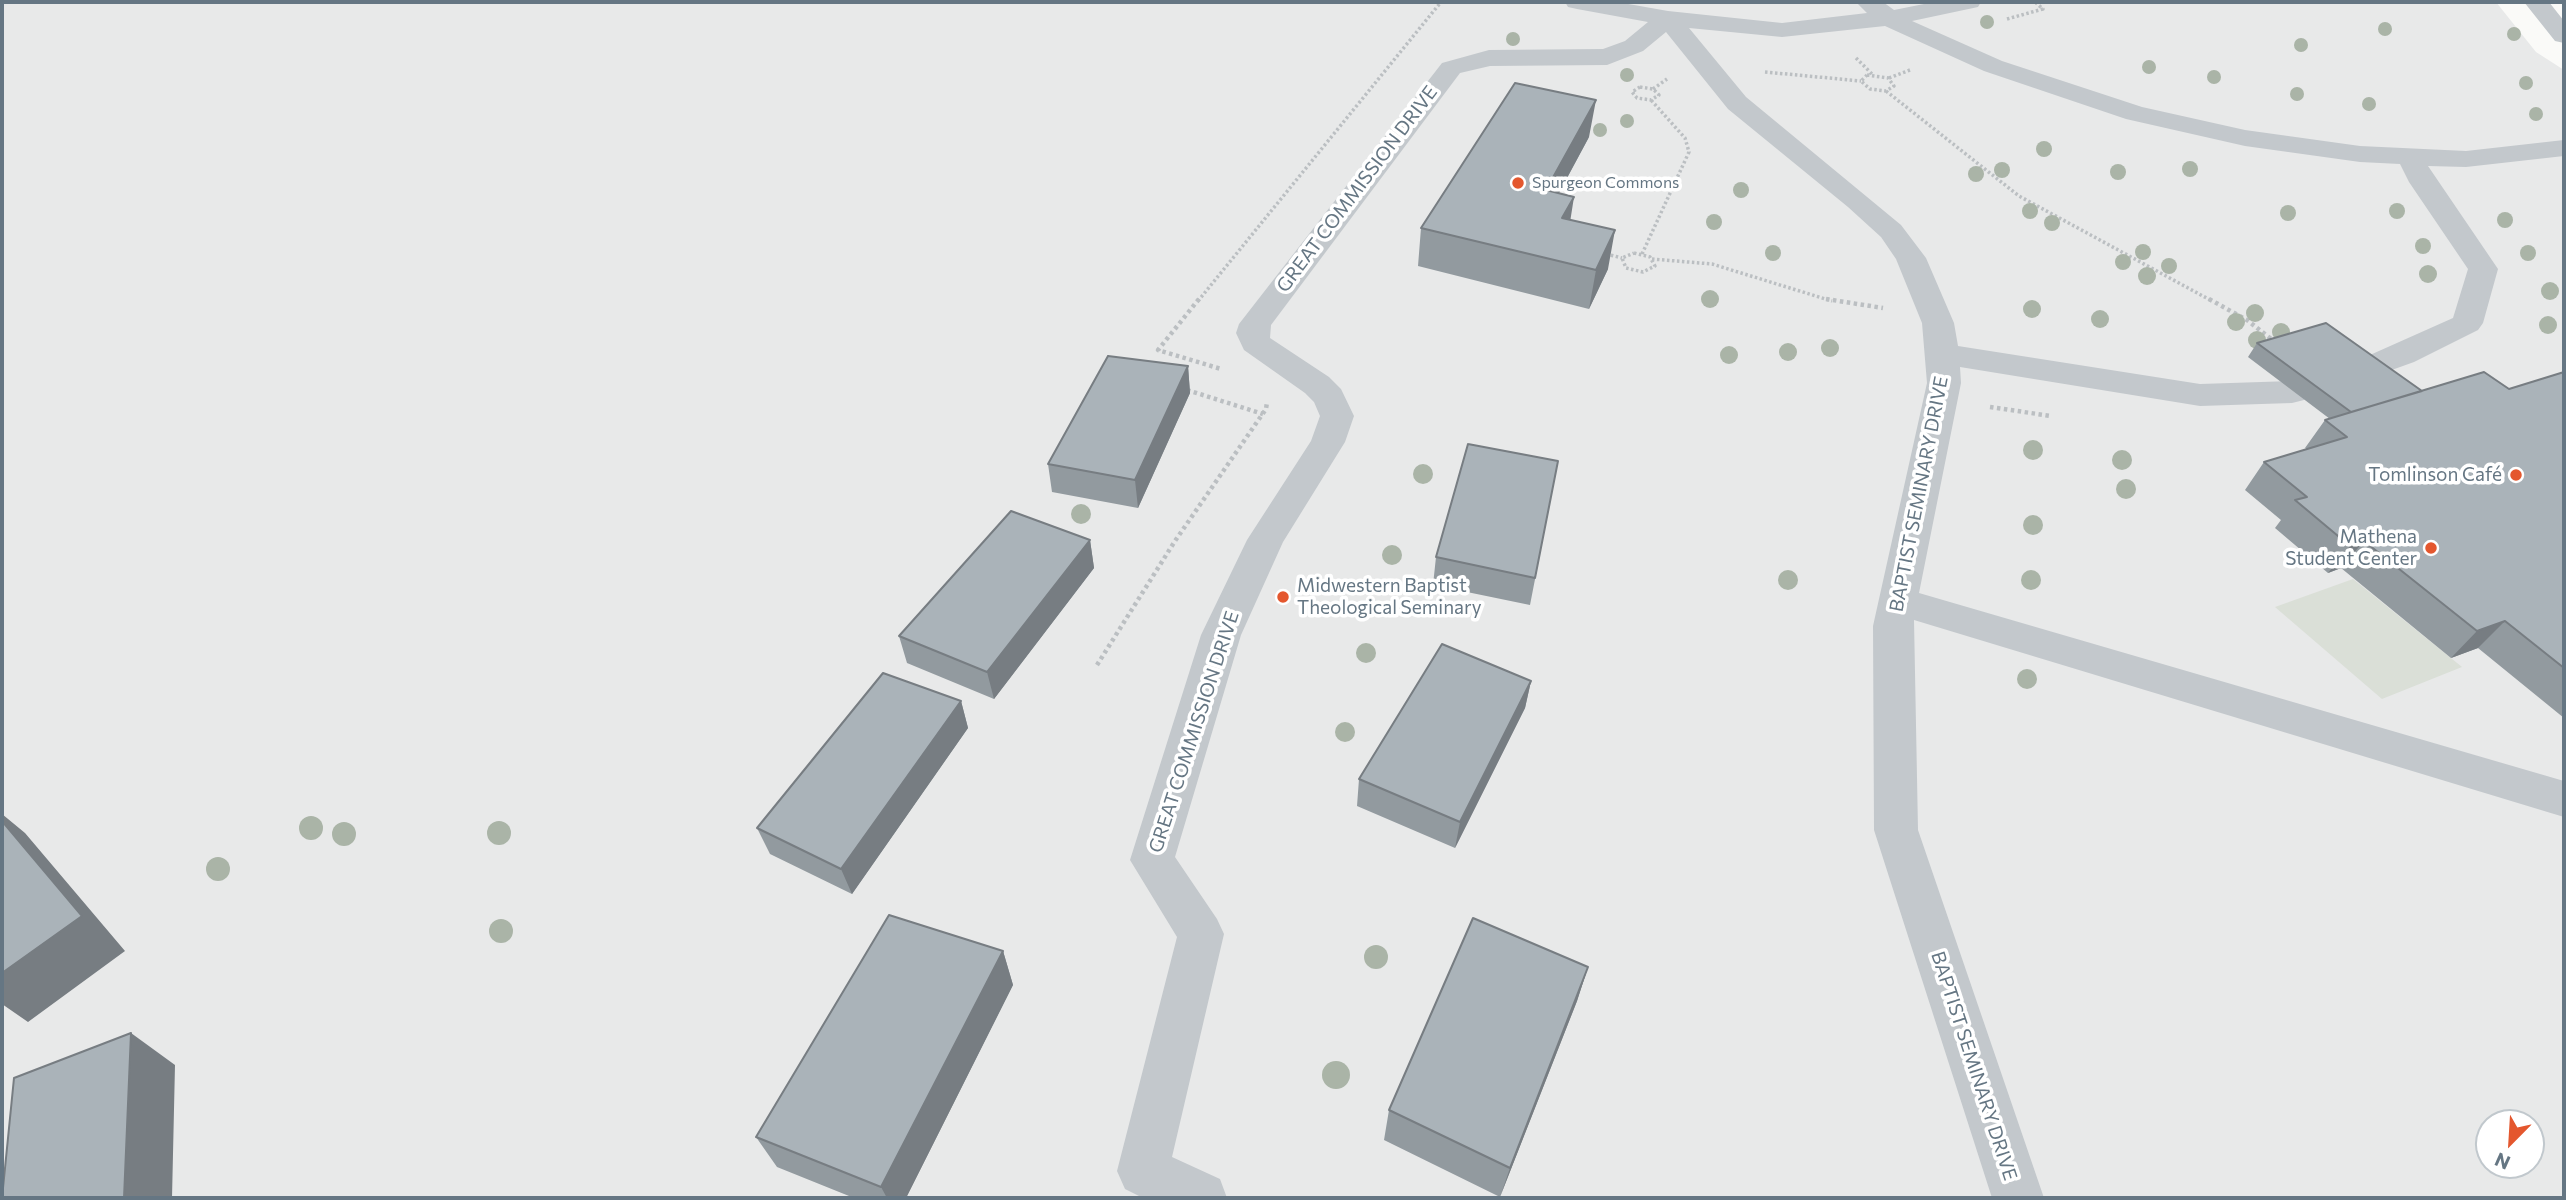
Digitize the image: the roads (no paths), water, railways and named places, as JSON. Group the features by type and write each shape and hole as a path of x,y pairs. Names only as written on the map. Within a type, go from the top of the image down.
{"street":[{"path":"1577,2 1668,18 1782,30 1878,10 1969,2"},
{"path":"2536,2 2564,36"},
{"path":"1878,10 1938,44 1980,61 2135,113 2245,138 2360,154 2466,159 2564,148"},
{"name":"BAPTIST SEMINARY DRIVE","path":"1668,18 1737,103 1891,230 1911,258 1938,323 1944,354 1944,383 1893,626 1896,830 2018,1198"},
{"name":"GREAT COMMISSION DRIVE","path":"1201,1198 1143,1171 1201,934 1152,860 1221,635 1266,540 1328,442 1337,416 1329,397 1317,385 1255,342 1252,333 1255,324 1451,68 1489,58 1607,57 1634,46 1668,18"},
{"path":"2364,370 2402,355 2467,323 2483,269 2423,182 2410,157"},
{"path":"1944,354 2200,396 2292,391"},
{"path":"1900,602 2564,799"}],"place":[{"name":"Spurgeon Commons","path":"1518,183"},
{"name":"Tomlinson Café","path":"2516,475"},
{"name":"Mathena Student Center","path":"2431,548"},
{"name":"Midwestern Baptist Theological Seminary","path":"1283,597"}]}
